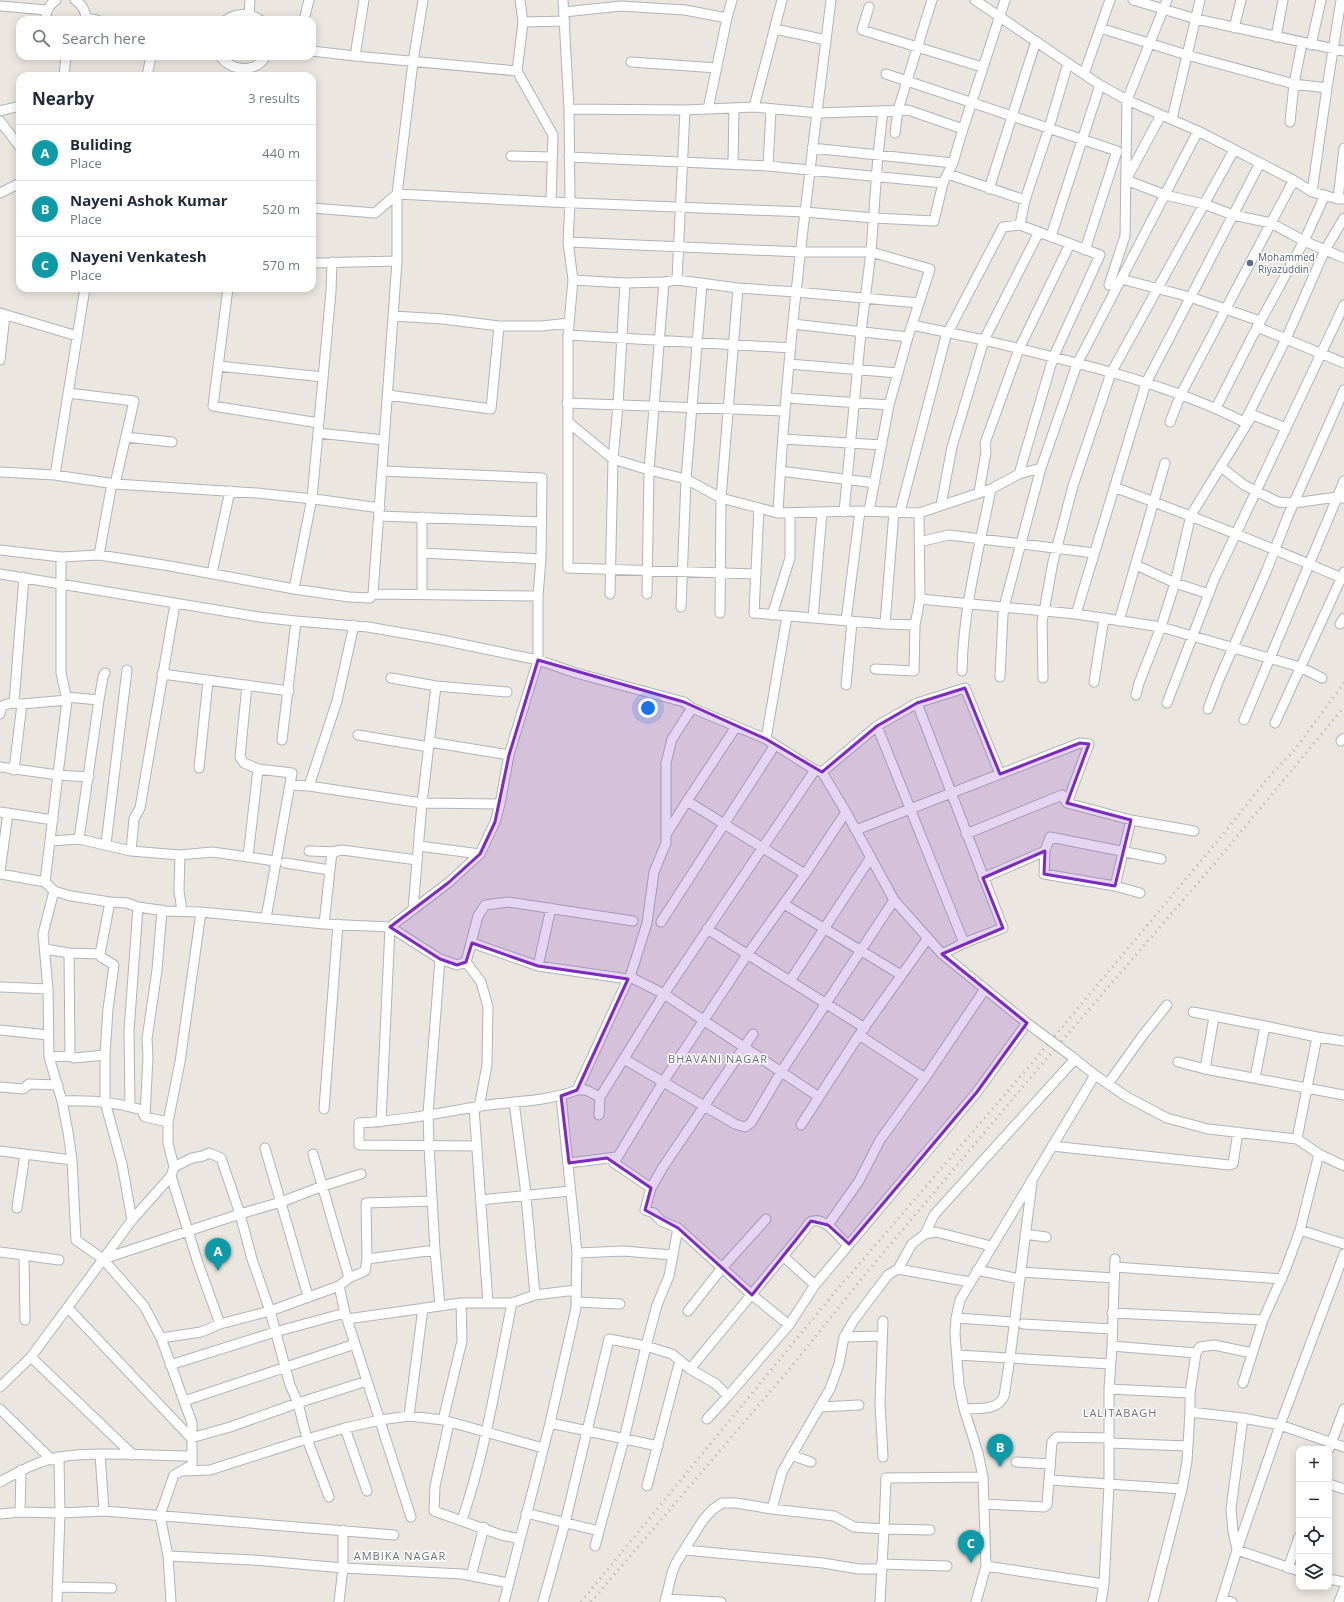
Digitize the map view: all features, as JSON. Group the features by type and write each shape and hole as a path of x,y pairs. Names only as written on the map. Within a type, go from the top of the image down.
{"street":[{"path":"0,6 46,15 50,5 56,0"},
{"path":"77,0 82,6 85,16"},
{"path":"232,16 240,14 249,15 250,0"},
{"path":"305,16 309,0"},
{"path":"355,56 364,0"},
{"path":"0,550 61,557 99,555 212,573 294,589 349,597 370,598 372,594 379,512 397,261 396,194 413,62 423,0"},
{"path":"520,0 524,22 517,71 554,135 551,202"},
{"path":"563,0 569,109 570,203 568,242 573,280 568,335 568,568 756,574"},
{"path":"708,109 732,0"},
{"path":"754,107 782,0"},
{"path":"778,513 780,471 796,292 812,148 818,113 831,0"},
{"path":"895,132 898,110 932,0"},
{"path":"975,0 1100,85 1161,116 1172,119 1198,131 1295,181 1312,192 1341,199 1344,148"},
{"path":"316,208 375,212 396,194 680,208 805,212 934,221 943,183 953,163 982,67 1005,0"},
{"path":"1084,74 1110,0"},
{"path":"1133,0 1196,19 1333,50 1344,51"},
{"path":"1109,285 1125,236 1127,100 1167,0"},
{"path":"1172,119 1200,0"},
{"path":"1234,28 1241,0"},
{"path":"1276,37 1283,0"},
{"path":"1311,45 1321,0"},
{"path":"1312,192 1341,0"},
{"path":"524,22 564,17 621,6 685,10 727,18"},
{"path":"869,7 862,30 982,67"},
{"path":"1100,28 1187,55 1294,84 1327,88"},
{"path":"775,29 826,40"},
{"path":"989,189 1036,41"},
{"path":"1290,122 1294,84 1302,43"},
{"path":"316,51 517,71"},
{"path":"64,72 66,60"},
{"path":"148,72 150,60"},
{"path":"223,60 240,72 257,65 262,60"},
{"path":"632,62 717,68"},
{"path":"1020,225 1025,200 1049,128 1068,63"},
{"path":"886,74 1117,151 1085,250"},
{"path":"1051,236 1100,85"},
{"path":"0,111 16,107"},
{"path":"569,109 685,110 754,107 771,110 818,113 908,110 963,129"},
{"path":"733,164 734,108"},
{"path":"677,280 685,110"},
{"path":"768,166 771,110"},
{"path":"844,512 857,370 871,252 883,110"},
{"path":"1126,180 1161,116"},
{"path":"0,121 16,142"},
{"path":"1000,677 1004,607 1041,468 1077,364 1198,131"},
{"path":"812,148 953,163"},
{"path":"1043,678 1042,622 1056,548 1073,486 1111,373 1234,150"},
{"path":"510,156 552,157"},
{"path":"569,157 768,166 943,183"},
{"path":"1076,614 1146,383 1260,163"},
{"path":"948,174 1025,200"},
{"path":"1126,180 1165,195 1204,204 1233,215 1271,223 1304,241 1344,258"},
{"path":"1170,422 1181,394 1290,187 1295,181"},
{"path":"0,193 16,185"},
{"path":"1216,408 1304,241 1325,196"},
{"path":"1244,422 1286,339 1325,250 1344,218"},
{"path":"885,624 897,512 948,333 1003,227 1020,225 1100,255 1053,358 1019,474"},
{"path":"941,505 952,447 984,340 1039,232"},
{"path":"568,242 801,252 871,252 930,270 908,336 889,405 875,483 865,511 849,621 846,685"},
{"path":"979,492 986,452 985,443 1019,349 1070,244"},
{"path":"316,263 397,261"},
{"path":"294,589 312,498 332,291 332,262"},
{"path":"1121,278 1226,308 1286,339 1344,363"},
{"path":"573,280 625,283 664,282 677,280 738,288 919,303"},
{"path":"648,594 649,470 664,282"},
{"path":"610,594 613,460 618,405 625,283"},
{"path":"681,607 686,479 702,284"},
{"path":"720,613 721,498 735,345 738,288"},
{"path":"55,475 84,292"},
{"path":"227,292 213,406 319,423"},
{"path":"1167,703 1209,594 1320,353 1344,305"},
{"path":"0,360 2,314 77,336"},
{"path":"393,316 443,319 499,326 542,326 569,323"},
{"path":"793,324 908,336"},
{"path":"912,325 984,340 1146,383 1181,394 1216,408 1244,422"},
{"path":"388,395 491,408 499,326"},
{"path":"568,335 791,348"},
{"path":"789,364 898,372"},
{"path":"218,366 323,377"},
{"path":"1208,708 1294,503 1344,390"},
{"path":"68,393 134,401 113,484 99,555"},
{"path":"787,398 889,405"},
{"path":"567,403 786,411"},
{"path":"1244,422 1253,415"},
{"path":"1253,415 1286,428"},
{"path":"1136,695 1139,683 1161,627 1175,583 1191,515 1253,415"},
{"path":"568,422 613,460 686,479 721,498 778,513 865,511 919,513 991,488 1019,474 1041,468"},
{"path":"318,433 384,440"},
{"path":"126,437 172,442"},
{"path":"783,439 882,445"},
{"path":"1119,620 1165,463"},
{"path":"1221,467 1244,485 1278,502 1294,503 1340,498"},
{"path":"382,471 542,478 541,559 538,596 538,660 509,755 500,804 495,822 480,854 448,883 390,926"},
{"path":"780,471 875,483"},
{"path":"0,472 55,475 113,484 230,491 312,498 379,512 422,518 541,522"},
{"path":"1244,720 1309,563 1340,498 1344,481"},
{"path":"1114,487 1191,515 1236,535 1343,576 1275,723"},
{"path":"962,671 962,643 968,604 991,488"},
{"path":"212,573 230,491"},
{"path":"759,508 754,613 915,626"},
{"path":"772,615 790,558 790,513"},
{"path":"813,618 822,513"},
{"path":"875,669 914,671 915,626 920,599 919,513"},
{"path":"422,518 422,594"},
{"path":"919,542 948,535 1094,553"},
{"path":"422,553 541,559"},
{"path":"45,882 66,698 61,673 61,557"},
{"path":"1136,565 1175,583 1209,594"},
{"path":"0,574 62,583 174,604 296,621 368,627 437,639 538,660 576,673 684,702 692,708 766,739 819,771 846,812 894,900 942,954 1094,1075 1127,1097 1167,1118 1208,1129 1297,1139 1319,1154 1344,1166"},
{"path":"14,770 24,577"},
{"path":"372,594 538,596"},
{"path":"920,599 1076,614 1161,627 1300,667 1322,678"},
{"path":"131,851 134,819 140,808 174,604"},
{"path":"766,739 787,616"},
{"path":"1094,682 1104,618"},
{"path":"282,740 289,691 296,621"},
{"path":"309,786 337,701 354,626"},
{"path":"106,844 127,670"},
{"path":"79,839 99,700 105,672"},
{"path":"162,674 289,691"},
{"path":"391,678 436,686 507,692"},
{"path":"199,768 208,681"},
{"path":"248,685 240,758 244,763 258,769 292,773 275,861 266,918"},
{"path":"413,909 422,803 436,686"},
{"path":"599,1115 600,1097 664,994 762,847 819,771 877,726 917,703 965,688 1000,774"},
{"path":"0,714 1,708 4,705 66,698 99,700"},
{"path":"917,703 1003,928 964,943 942,954"},
{"path":"577,1090 629,978 648,920 654,872 666,843 666,763 672,739 692,708"},
{"path":"877,726 964,943"},
{"path":"667,834 736,727"},
{"path":"358,735 509,755"},
{"path":"856,830 1080,743 1089,744 1067,803"},
{"path":"661,922 775,745"},
{"path":"0,767 58,775 89,777"},
{"path":"248,857 258,769"},
{"path":"290,785 309,786 422,803 500,804"},
{"path":"966,834 1062,795 1067,803 1131,820 1194,831"},
{"path":"687,801 805,874"},
{"path":"651,1188 614,1163 616,1157 663,1082 747,955 805,874 846,812"},
{"path":"53,820 4,813 0,873 45,882 54,891 110,902 127,903 138,907 324,924 390,926 440,959 457,964 466,962"},
{"path":"1115,886 1131,820"},
{"path":"1140,893 1115,886 1044,874 1045,851 1050,837 1161,859"},
{"path":"50,841 79,839 131,851 180,855 212,852 275,861"},
{"path":"418,846 480,854"},
{"path":"324,924 332,852 342,850 417,860"},
{"path":"309,851 336,852"},
{"path":"984,878 1045,851"},
{"path":"180,855 179,891 182,911"},
{"path":"790,981 823,928 871,857"},
{"path":"285,863 330,870"},
{"path":"54,891 43,934 48,989 49,1057 62,1101 72,1160 76,1240 103,1259 144,1306 161,1338 192,1423 192,1466 174,1475 160,1515 168,1556 171,1602"},
{"path":"624,1058 704,1107 735,1124 745,1127 751,1123 781,1072 894,900"},
{"path":"110,902 100,954 101,957 114,965 108,1009 105,1055 105,1102 122,1164 132,1220"},
{"path":"466,962 478,916 486,905 508,902 633,921"},
{"path":"784,904 901,975"},
{"path":"130,1106 129,1030 138,907"},
{"path":"538,966 551,908"},
{"path":"145,1117 148,1039 157,970 162,910"},
{"path":"0,1387 31,1357 132,1220 171,1176 174,1167 168,1143 168,1122 180,1062 202,912"},
{"path":"324,1109 338,924"},
{"path":"380,1122 390,926"},
{"path":"707,929 827,1004 925,1078"},
{"path":"801,1125 862,1031 928,938"},
{"path":"472,943 538,966 629,978 664,994 819,1097"},
{"path":"45,949 69,953 100,954"},
{"path":"69,953 70,1056"},
{"path":"440,959 428,1114 435,1250 440,1306"},
{"path":"466,962 481,982 488,1007 487,1065 477,1107 476,1146 488,1303"},
{"path":"1,987 48,989"},
{"path":"828,1225 859,1181 880,1140 925,1078 985,989"},
{"path":"1108,1084 1143,1035 1167,1005"},
{"path":"1193,1012 1344,1042"},
{"path":"1205,1069 1214,1017"},
{"path":"707,1419 789,1325 816,1284 977,1092 1027,1023"},
{"path":"1255,1078 1265,1026"},
{"path":"0,1030 48,1035"},
{"path":"753,1034 663,1168 651,1188 646,1210 654,1213 661,1221 678,1228 752,1295 789,1325"},
{"path":"1297,1139 1316,1037"},
{"path":"49,1057 70,1056 74,1058 105,1055"},
{"path":"772,1509 782,1472 830,1389 839,1364 844,1337 854,1320 888,1275 898,1269 912,1244 925,1234 934,1215 1073,1057"},
{"path":"1178,1062 1205,1069 1344,1095"},
{"path":"976,1602 986,1566 984,1477 964,1409 959,1385 956,1318 960,1300 1094,1075"},
{"path":"0,1087 23,1088 29,1084 58,1085"},
{"path":"476,1146 359,1145 359,1124 561,1096 577,1090 586,1090 600,1097"},
{"path":"504,1602 550,1423 576,1302 577,1253 561,1096"},
{"path":"62,1101 105,1102 130,1106 142,1110 145,1117"},
{"path":"514,1102 526,1195 534,1295"},
{"path":"145,1117 168,1122"},
{"path":"1052,1146 1229,1165 1233,1164 1238,1132"},
{"path":"265,1148 308,1296"},
{"path":"0,1151 72,1160"},
{"path":"174,1167 192,1158 209,1153 221,1158 240,1214 252,1259 270,1311 290,1385 298,1403 307,1438 329,1497"},
{"path":"17,1208 26,1154"},
{"path":"313,1154 349,1278"},
{"path":"1243,1383 1263,1320 1282,1279 1300,1230 1319,1154"},
{"path":"569,1163 616,1157"},
{"path":"103,1259 281,1202 323,1186 361,1174"},
{"path":"171,1176 198,1263 220,1324"},
{"path":"964,1409 987,1408 997,1405 1001,1402 1004,1396 1010,1358 1018,1323 1025,1234 1033,1179"},
{"path":"480,1200 570,1191"},
{"path":"161,1338 201,1332 220,1324 270,1311 339,1286 349,1278 365,1271 367,1259 366,1203 432,1201"},
{"path":"688,1311 722,1268 766,1219"},
{"path":"690,1369 784,1256 810,1222 818,1220 828,1225 848,1245"},
{"path":"595,1546 624,1439 646,1346 657,1306 669,1276 678,1228"},
{"path":"1300,1230 1344,1244"},
{"path":"925,1234 936,1232 991,1246"},
{"path":"1025,1234 1046,1237"},
{"path":"367,1259 435,1250"},
{"path":"577,1253 623,1251 672,1255"},
{"path":"0,1252 59,1260"},
{"path":"1232,1602 1222,1600 1238,1550 1280,1424 1344,1254"},
{"path":"24,1256 26,1320"},
{"path":"784,1256 816,1284"},
{"path":"1101,1602 1104,1584 1108,1485 1109,1389 1115,1263 1282,1279"},
{"path":"898,1269 970,1282"},
{"path":"977,1270 1021,1275 1114,1278"},
{"path":"339,1286 346,1316 380,1420 384,1437 405,1497 410,1517"},
{"path":"170,1364 275,1332 346,1316 461,1303 512,1303 534,1295 576,1290"},
{"path":"576,1302 620,1304"},
{"path":"461,1303 462,1341 435,1486 434,1510 484,1527 502,1535 520,1539"},
{"path":"462,1520 471,1494 486,1432 512,1303"},
{"path":"68,1308 191,1438"},
{"path":"409,1416 423,1308"},
{"path":"1112,1314 1263,1320"},
{"path":"956,1318 1112,1329"},
{"path":"883,1321 880,1403 883,1457"},
{"path":"844,1337 882,1336"},
{"path":"543,1602 565,1523 609,1339 646,1346 672,1354 690,1369 716,1384 728,1396"},
{"path":"184,1401 355,1344"},
{"path":"1153,1602 1182,1489 1187,1461 1190,1393 1196,1353 1200,1347 1214,1345 1252,1353"},
{"path":"1112,1346 1196,1353"},
{"path":"957,1355 1110,1364"},
{"path":"31,1357 133,1455"},
{"path":"647,1486 680,1360"},
{"path":"191,1438 230,1427 367,1381"},
{"path":"1109,1389 1190,1393"},
{"path":"820,1407 859,1405"},
{"path":"0,1409 55,1459 60,1513 57,1602"},
{"path":"1190,1412 1280,1424 1330,1446 1344,1409"},
{"path":"180,1472 210,1470 307,1438 380,1420 409,1416 446,1422 543,1448"},
{"path":"1238,1550 1233,1531 1231,1510 1243,1418"},
{"path":"550,1423 658,1446"},
{"path":"345,1428 367,1491"},
{"path":"984,1504 1044,1507 1047,1505 1052,1442 1057,1437 1188,1446"},
{"path":"1332,1446 1344,1447"},
{"path":"0,1482 21,1470 55,1459 100,1454 192,1456"},
{"path":"100,1454 104,1511"},
{"path":"791,1455 811,1462"},
{"path":"1016,1462 1050,1464"},
{"path":"20,1512 21,1470"},
{"path":"880,1602 886,1478 984,1477"},
{"path":"1050,1480 1182,1489"},
{"path":"1332,1485 1344,1489"},
{"path":"721,1602 665,1601 672,1573 685,1550 703,1520 712,1510 722,1503 736,1503 772,1509 834,1516 854,1527 930,1530"},
{"path":"0,1514 20,1512 60,1513 104,1511 394,1535"},
{"path":"526,1513 599,1531"},
{"path":"471,1576 484,1527"},
{"path":"340,1602 343,1568 343,1530"},
{"path":"1288,1568 1296,1545"},
{"path":"685,1550 823,1563 859,1569 881,1566 947,1566"},
{"path":"1238,1550 1296,1570"},
{"path":"168,1556 253,1560 343,1568 462,1574 508,1583"},
{"path":"986,1566 1104,1584"},
{"path":"1332,1580 1344,1582"},
{"path":"57,1587 112,1588"}],"highlighted area":[{"path":"538,660 684,702 766,739 822,772 877,726 917,703 965,688 1000,774 1080,743 1089,744 1067,803 1131,820 1115,886 1044,874 1045,851 983,878 1003,928 942,954 1027,1023 977,1092 849,1244 828,1225 811,1221 752,1295 678,1228 645,1210 651,1188 607,1158 569,1163 561,1096 577,1090 628,979 538,966 472,943 466,962 457,965 440,959 390,927 448,883 480,854 495,822 509,755"}],"railway":[{"path":"581,1602 835,1292 1038,1056 1221,837 1267,779 1296,748 1344,683"},
{"path":"591,1602 787,1372 868,1271 1043,1063 1215,863 1344,707"}],"place":[{"name":"Mohammed Riyazuddin","path":"1250,263"},
{"name":"Buliding","path":"218,1271"},
{"name":"Nayeni Ashok Kumar","path":"1000,1467"},
{"name":"Nayeni Venkatesh","path":"971,1563"}],"district":[{"name":"BHAVANI NAGAR","path":"718,1058"},
{"name":"LALITABAGH","path":"1120,1412"},
{"name":"AMBIKA NAGAR","path":"400,1555"}]}
